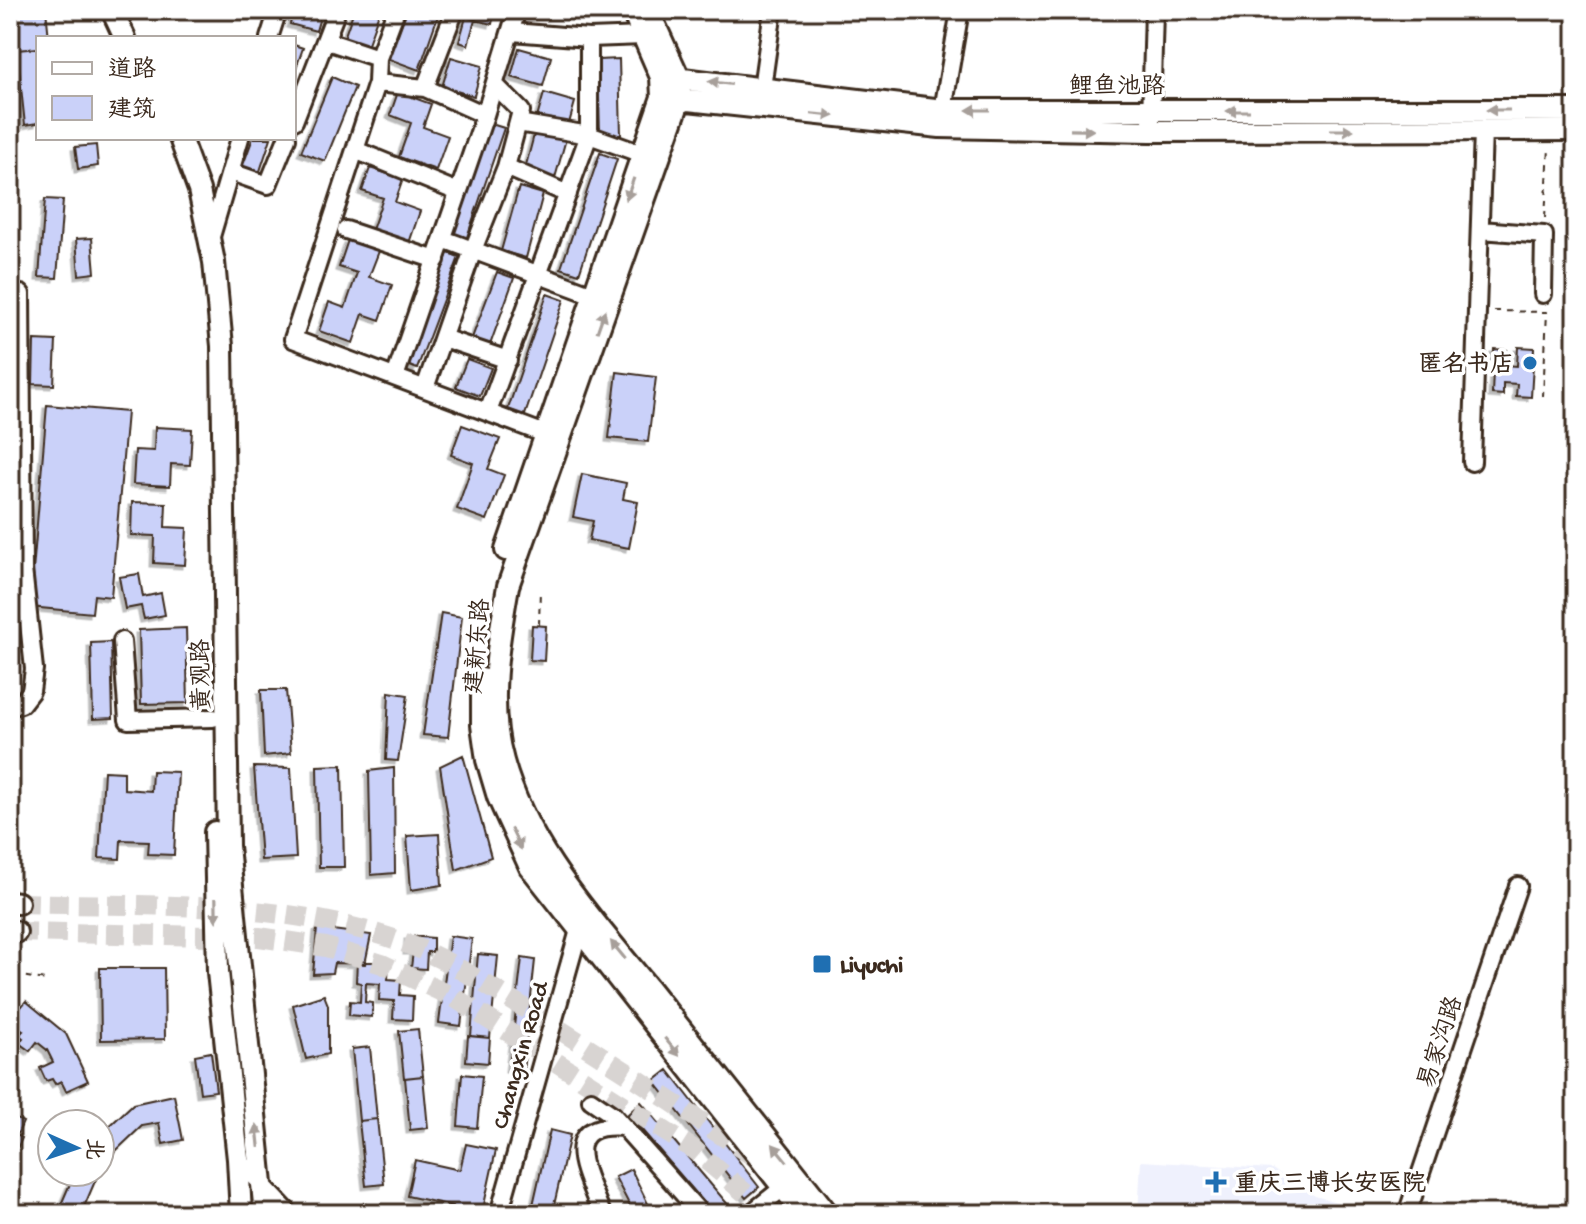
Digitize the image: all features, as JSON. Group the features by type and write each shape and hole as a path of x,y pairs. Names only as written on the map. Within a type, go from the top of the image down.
{"main road":[{"path":"632,10 670,88"},
{"path":"648,10 670,88"},
{"path":"120,11 125,36"},
{"path":"120,11 135,36"},
{"name":"鲤鱼池路","path":"670,88 762,88 942,118"},
{"name":"鲤鱼池路","path":"670,88 942,118 1576,130"},
{"name":"建新东路","path":"670,88 642,154 495,584 486,633 482,725 487,760 510,828 530,867 804,1214"},
{"name":"建新东路","path":"670,88 508,586 499,636 497,725 502,758 513,792 547,860 828,1214"},
{"name":"鲤鱼池路","path":"1151,121 1576,110"},
{"name":"黄观路","path":"169,140 191,195 205,269 210,337 218,972 241,1214"},
{"name":"黄观路","path":"181,140 199,190 210,241 222,346 228,846 265,1214"}],"street":[{"path":"270,36 278,10"},
{"path":"296,116 337,10"},
{"path":"396,10 378,58 377,83 293,339 545,434"},
{"path":"425,88 455,10"},
{"path":"395,377 495,85 517,10"},
{"path":"762,88 773,10"},
{"path":"942,118 960,10"},
{"path":"1151,121 1154,10"},
{"path":"512,32 589,38 644,36"},
{"path":"488,412 589,135 589,38"},
{"path":"327,41 378,58"},
{"path":"377,83 425,88 485,115"},
{"path":"425,388 473,250 506,167 521,111 495,85"},
{"path":"518,123 589,135 642,154"},
{"path":"1472,462 1483,130"},
{"path":"210,241 239,140"},
{"path":"231,172 268,185 286,140"},
{"path":"355,150 458,192"},
{"path":"506,167 568,194"},
{"path":"346,230 436,260"},
{"path":"1481,230 1544,235 1543,294"},
{"path":"443,239 593,295"},
{"path":"10,707 21,704 31,691 34,669 23,569 21,294"},
{"path":"443,338 508,360"},
{"path":"10,454 10,639"},
{"path":"122,641 128,720 213,718"},
{"name":"易家沟路","path":"1407,1214 1518,886"},
{"name":"Changxin Road","path":"499,1214 585,909"},
{"path":"591,1100 613,1115 701,1214"},
{"path":"602,1214 580,1158 580,1143 587,1133 609,1126 624,1127"},
{"path":"238,1159 290,1214"},
{"path":"750,1214 784,1187"}],"path":[{"path":"1544,235 1550,130"},
{"path":"1477,311 1547,312 1543,396"},
{"path":"539,625 540,589"},
{"path":"14,935 11,975 46,980"}],"shaded area":[{"name":"重庆三博长安医院","path":"1141,1161 1272,1169 1315,1196 1378,1214 1138,1214"}],"building":[{"path":"13,10 46,10 49,36 36,36 36,48 17,50"},
{"path":"294,10 322,10 316,31 290,24"},
{"path":"354,10 380,10 366,49 343,41"},
{"path":"407,10 440,10 419,70 389,59"},
{"path":"478,10 495,10 492,24 475,20"},
{"path":"466,17 475,20 468,45 459,42"},
{"path":"296,46 303,48 296,68"},
{"path":"36,48 36,123 25,125 17,50"},
{"path":"519,48 551,57 543,86 511,77"},
{"path":"451,57 482,66 474,96 442,87"},
{"path":"619,59 621,135 600,135 598,60"},
{"path":"332,77 355,87 325,161 301,152"},
{"path":"398,92 431,104 423,127 448,136 436,170 399,157 411,123 390,115"},
{"path":"544,93 575,102 568,127 537,118"},
{"path":"488,123 504,128 466,240 450,235"},
{"path":"535,131 566,139 555,178 525,169"},
{"path":"252,140 270,140 259,174 242,168"},
{"path":"96,145 98,166 78,169 75,147"},
{"path":"600,153 617,159 579,274 561,268"},
{"path":"370,168 403,179 395,202 420,211 408,246 371,233 383,198 362,191"},
{"path":"519,187 543,194 526,258 501,251"},
{"path":"45,199 63,200 57,278 39,277"},
{"path":"92,238 95,273 79,275 76,239"},
{"path":"348,240 379,251 369,277 392,285 380,320 363,314 353,343 319,331 329,302 345,308 357,273 339,267"},
{"path":"448,253 459,257 417,369 407,365"},
{"path":"497,272 514,278 490,345 472,338"},
{"path":"547,294 564,300 525,415 508,409"},
{"path":"34,340 56,341 54,385 33,384"},
{"path":"1518,347 1534,348 1531,397 1516,396 1517,384 1503,383 1503,395 1492,394 1494,349 1507,350 1506,365 1517,366"},
{"path":"467,359 491,368 480,396 456,387"},
{"path":"617,372 656,377 648,442 609,438"},
{"path":"47,405 127,412 111,597 94,595 92,613 30,607"},
{"path":"462,425 500,439 488,469 504,475 487,520 457,509 473,463 451,455"},
{"path":"155,427 192,429 190,465 171,464 170,486 133,484 135,450 154,451"},
{"path":"582,474 626,483 623,499 638,502 629,548 589,540 593,521 573,517"},
{"path":"132,502 166,503 165,527 187,528 185,565 154,563 155,536 131,535"},
{"path":"139,574 143,597 161,593 165,615 144,619 141,606 125,609 119,577"},
{"path":"441,613 462,617 448,737 423,735"},
{"path":"532,625 546,626 544,661 530,660"},
{"path":"186,628 188,703 141,704 139,630"},
{"path":"111,642 113,718 93,719 91,643"},
{"path":"261,690 286,690 291,753 264,756"},
{"path":"389,692 408,695 398,761 386,760"},
{"path":"463,755 491,857 456,870 440,766"},
{"path":"342,765 344,867 319,867 317,766"},
{"path":"254,767 291,768 296,858 261,860"},
{"path":"394,768 395,873 371,875 369,771"},
{"path":"104,771 124,772 124,789 151,791 152,771 178,772 174,855 148,854 149,841 121,840 120,859 99,858"},
{"path":"439,834 442,885 411,890 407,836"},
{"path":"317,928 371,935 365,964 334,963 332,973 313,974"},
{"path":"408,936 433,938 433,952 427,952 426,969 411,968 413,951 407,951"},
{"path":"450,936 472,939 461,1026 439,1023"},
{"path":"478,954 498,956 490,1038 471,1036"},
{"path":"522,958 535,960 523,1071 509,1069"},
{"path":"357,961 389,963 388,979 401,980 400,995 413,996 412,1020 393,1019 394,1001 379,1000 380,984 366,983 365,1002 373,1003 372,1017 349,1015 350,1001 360,1002 361,983 356,982"},
{"path":"100,968 164,968 165,1039 101,1040"},
{"path":"324,995 328,1005 328,1054 306,1059 293,1005"},
{"path":"10,999 17,999 16,1013 26,1001 66,1034 88,1081 66,1091 61,1081 55,1084 52,1079 46,1081 40,1068 53,1062 47,1050 37,1042 30,1051 19,1043 23,1038 19,1035 23,1031 10,1023"},
{"path":"418,1029 423,1076 404,1078 399,1031"},
{"path":"468,1036 490,1038 488,1063 466,1061"},
{"path":"370,1047 377,1119 359,1121 352,1049"},
{"path":"211,1052 216,1091 200,1093 195,1055"},
{"path":"668,1070 759,1187 746,1198 654,1081"},
{"path":"462,1074 482,1076 477,1128 458,1126"},
{"path":"423,1076 428,1128 410,1130 405,1078"},
{"path":"174,1095 183,1140 163,1144 159,1123 142,1126 116,1151 116,1120 133,1104"},
{"path":"641,1102 736,1214 714,1214 628,1114"},
{"path":"10,1116 23,1122 17,1135 22,1138 10,1164"},
{"path":"377,1119 384,1184 366,1186 359,1121"},
{"path":"550,1130 570,1135 552,1214 531,1214"},
{"path":"466,1144 496,1150 482,1214 451,1214 453,1206 407,1196 415,1160 460,1170"},
{"path":"631,1169 653,1214 634,1214 615,1177"},
{"path":"68,1188 92,1188 81,1214 60,1207"},
{"path":"364,1203 379,1214 356,1214"}],"tunnel":[{"path":"18,903 258,911 305,917 397,940 447,962 495,990 760,1161"},
{"path":"16,932 259,937 326,947 382,964 455,998 693,1149 770,1214"}],"place":[{"name":"匿名书店","path":"1530,363"},
{"name":"Liyuchi","path":"822,964"},
{"name":"重庆三博长安医院","path":"1216,1182"}]}
